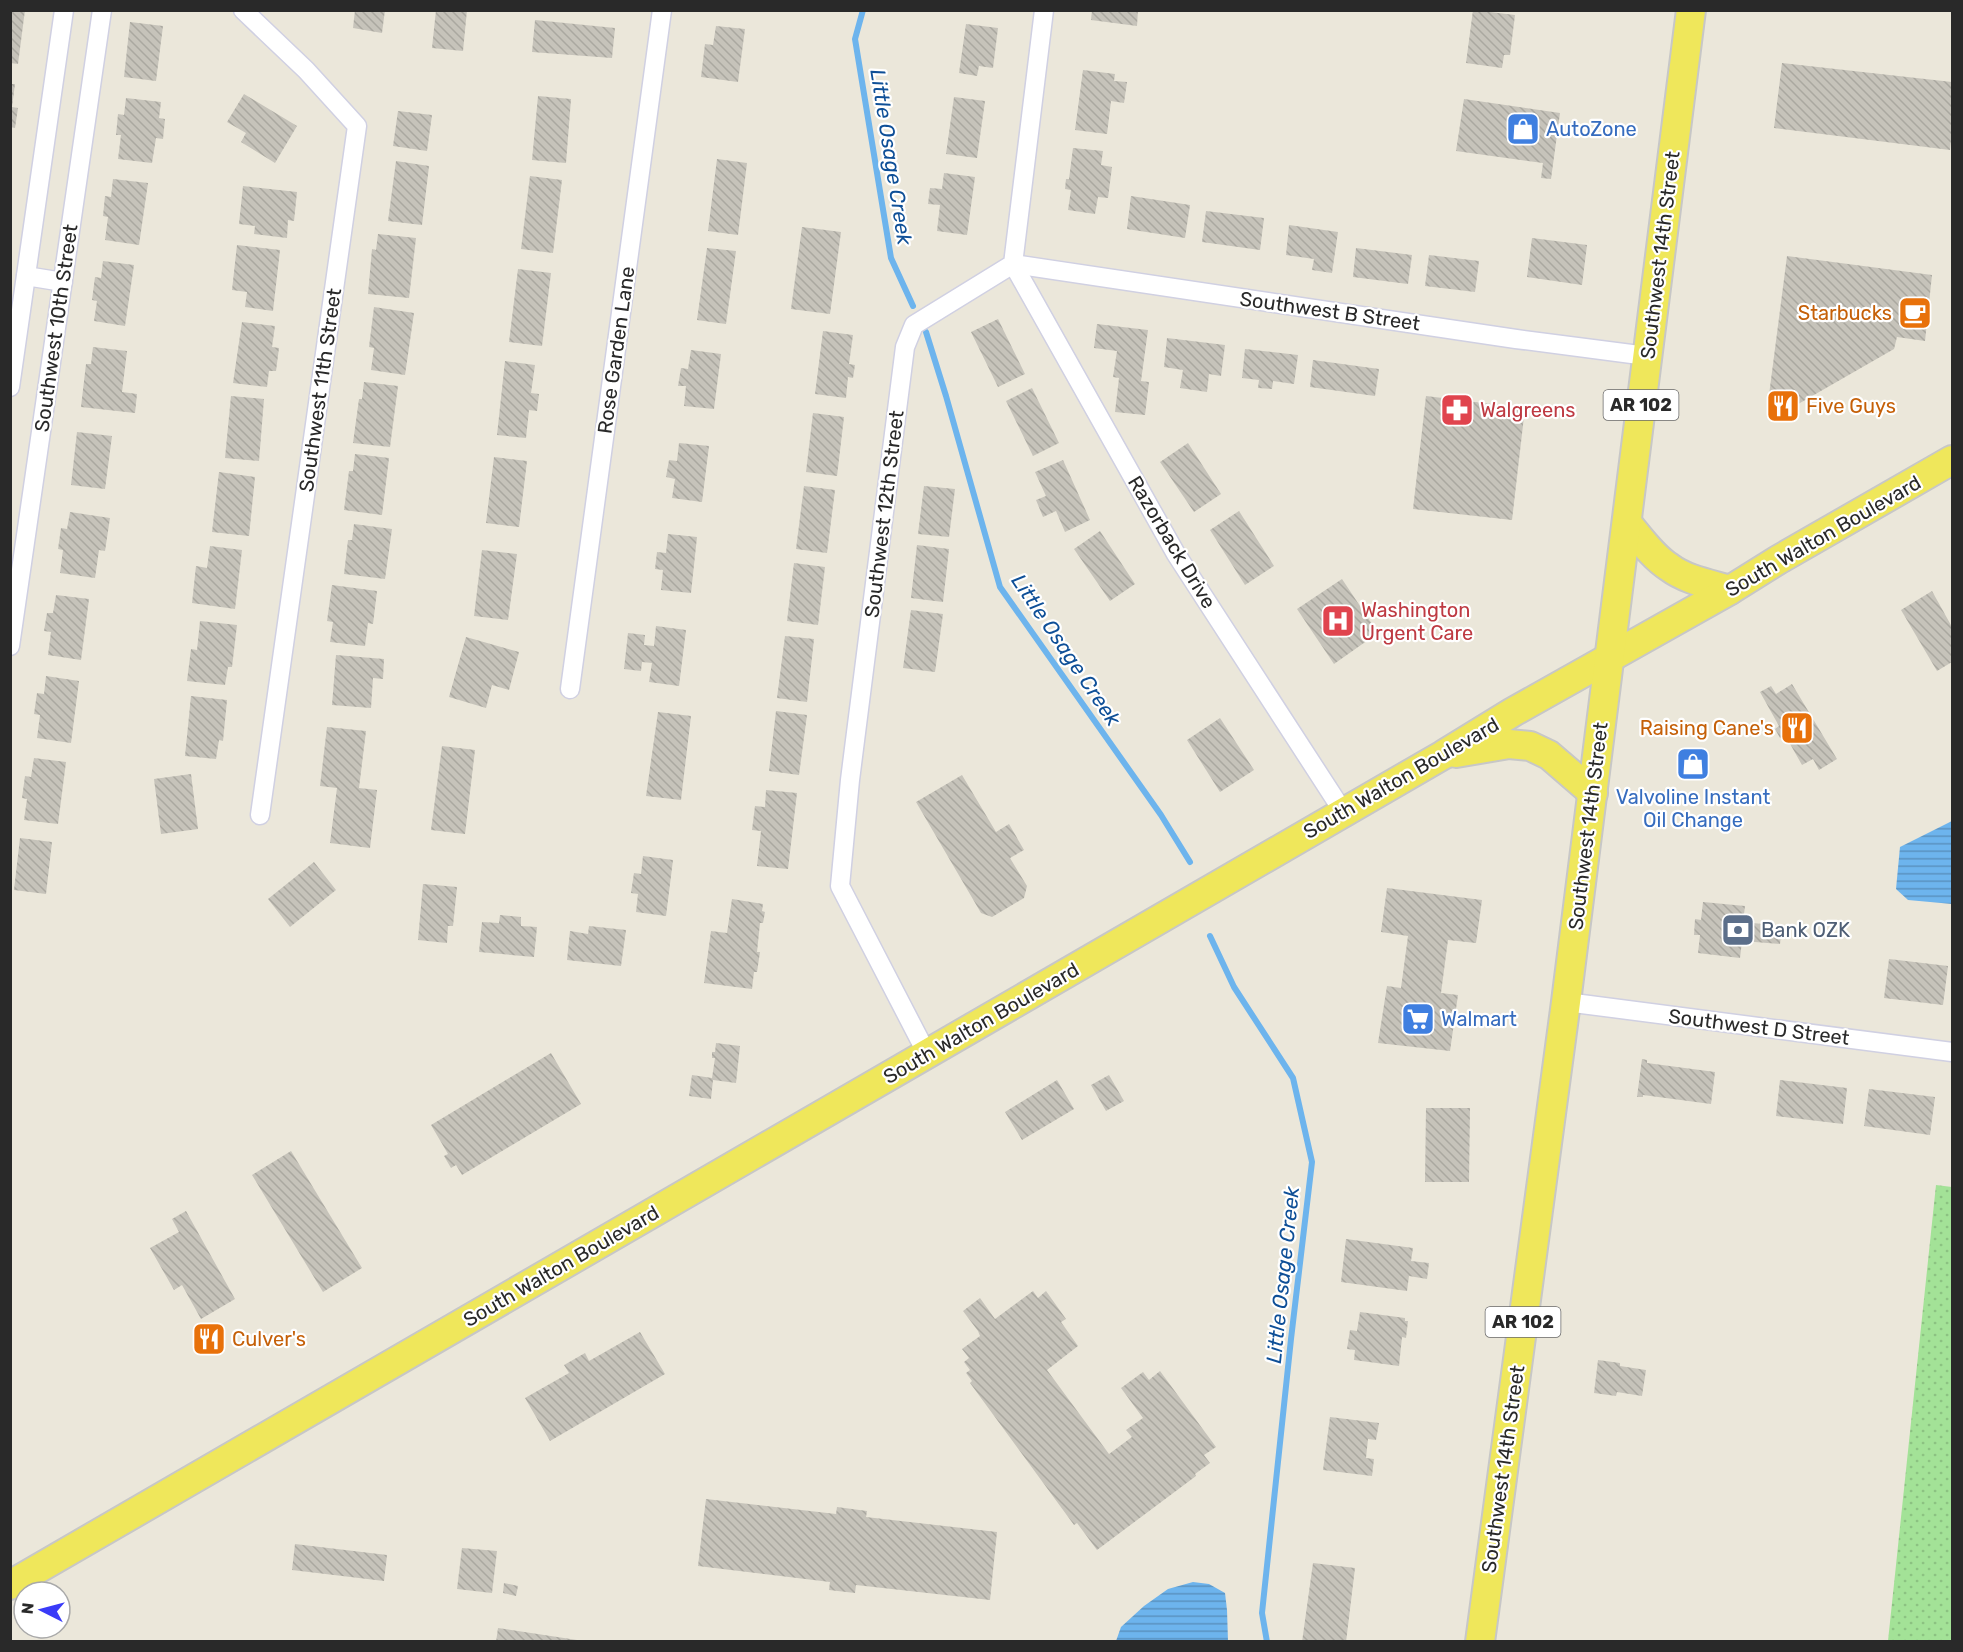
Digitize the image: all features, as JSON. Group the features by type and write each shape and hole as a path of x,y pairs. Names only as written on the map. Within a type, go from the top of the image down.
{"main road":[{"name":"Southwest 14th Street","path":"1480,1641 1566,1002 1691,10"},
{"name":"South Walton Boulevard","path":"10,1586 1344,813 1513,712 1609,660 1953,460"},
{"path":"1627,523 1656,556 1670,568 1695,580 1730,590"},
{"path":"1443,755 1509,744 1530,746 1549,755 1593,793"}],"street":[{"name":"Southwest 10th Street","path":"10,387 64,10"},
{"name":"Southwest 10th Street","path":"10,646 14,595 63,282 102,10"},
{"name":"Southwest 11th Street","path":"243,10 306,70 357,126 260,815"},
{"name":"Rose Garden Lane","path":"570,689 662,10"},
{"path":"1013,264 1044,10"},
{"name":"Southwest B Street","path":"1013,264 1516,339 1647,356"},
{"name":"Razorback Drive","path":"1013,264 1176,554 1344,813"},
{"name":"Southwest 12th Street","path":"927,1054 840,886 850,780 905,347 914,325 1013,264"},
{"path":"26,276 63,282"},
{"name":"Southwest D Street","path":"1566,1002 1953,1052"}],"green space":[{"path":"1936,1185 1952,1187 1952,1641 1888,1641"}],"water":[{"path":"1952,821 1952,904 1908,900 1896,889 1900,847"},
{"path":"1193,1582 1209,1584 1225,1593 1228,1641 1116,1641 1121,1627 1144,1606 1168,1589"}],"building":[{"path":"10,10 25,10 18,64 10,63"},
{"path":"355,10 385,10 382,33 353,28"},
{"path":"436,10 467,10 463,51 432,48"},
{"path":"1092,10 1138,10 1137,26 1091,20"},
{"path":"1473,10 1515,15 1510,55 1504,55 1502,68 1466,63"},
{"path":"535,20 615,28 612,58 532,52"},
{"path":"130,22 163,26 156,81 124,77"},
{"path":"966,24 998,28 993,68 979,66 977,76 959,73"},
{"path":"716,26 745,29 738,82 701,77 705,44 713,45"},
{"path":"1782,63 1952,82 1950,150 1774,128"},
{"path":"1083,70 1115,74 1114,81 1127,82 1124,103 1111,101 1107,134 1075,130"},
{"path":"10,84 15,84 12,107 18,108 15,128 10,127"},
{"path":"244,94 297,126 275,163 241,142 246,133 227,122"},
{"path":"538,96 571,99 566,163 532,160"},
{"path":"954,97 985,101 977,158 946,154"},
{"path":"126,98 161,102 159,118 165,119 163,139 156,138 152,163 118,159 121,135 116,135 118,114 124,115"},
{"path":"1464,99 1560,113 1551,179 1541,178 1543,163 1456,151"},
{"path":"398,111 432,115 427,151 393,146"},
{"path":"1073,148 1103,151 1101,165 1112,167 1108,198 1098,197 1095,214 1068,210 1071,190 1065,189 1066,179 1069,179"},
{"path":"717,159 747,163 738,235 708,231"},
{"path":"396,161 429,166 422,225 388,221"},
{"path":"944,173 975,177 967,235 937,231 940,205 928,204 930,188 942,189"},
{"path":"530,176 562,180 553,253 521,249"},
{"path":"113,179 148,183 139,245 105,240 108,217 103,216 105,196 111,197"},
{"path":"243,186 297,192 294,221 288,220 287,238 254,234 255,226 239,224"},
{"path":"1131,196 1190,205 1185,238 1127,229"},
{"path":"1206,211 1264,218 1260,250 1202,242"},
{"path":"1289,225 1338,232 1332,273 1312,270 1314,259 1286,255"},
{"path":"802,227 841,232 830,314 791,309"},
{"path":"378,234 416,238 409,298 368,294 372,249 376,250"},
{"path":"1532,238 1587,245 1582,285 1527,277"},
{"path":"237,245 280,250 273,311 245,307 247,292 232,290"},
{"path":"707,248 736,251 726,324 697,320"},
{"path":"1356,248 1412,255 1408,284 1353,277"},
{"path":"1429,255 1479,261 1475,292 1425,286"},
{"path":"1787,256 1932,275 1925,341 1897,337 1894,349 1793,407 1789,412 1775,411 1769,403 1769,395"},
{"path":"103,261 134,265 125,326 94,321 97,301 92,300 95,277 101,278"},
{"path":"518,269 551,273 542,346 509,342"},
{"path":"374,307 414,313 405,375 371,370 374,348 369,347"},
{"path":"998,319 1025,374 998,387 971,332"},
{"path":"242,322 275,326 272,347 279,348 276,371 269,371 267,387 233,383"},
{"path":"1097,324 1148,330 1141,381 1149,382 1145,415 1115,412 1119,378 1113,377 1117,351 1094,348"},
{"path":"823,331 853,335 849,364 855,365 853,378 848,377 846,398 815,394"},
{"path":"1167,338 1225,345 1221,376 1209,374 1207,392 1180,388 1183,370 1164,367"},
{"path":"93,347 127,351 122,392 137,394 135,413 81,407 86,364 91,364"},
{"path":"1245,349 1298,355 1294,384 1273,381 1272,389 1258,388 1259,380 1242,378"},
{"path":"691,350 721,354 714,409 684,406 686,386 678,386 681,368 688,369"},
{"path":"1313,360 1379,369 1375,396 1310,387"},
{"path":"505,361 535,365 531,393 539,394 537,411 529,410 526,438 497,435"},
{"path":"364,382 398,386 390,447 353,443 359,399 362,399"},
{"path":"1032,388 1059,443 1033,456 1006,401"},
{"path":"231,396 264,399 259,461 225,458"},
{"name":"Walgreens","path":"1426,396 1525,408 1512,520 1413,509"},
{"path":"813,413 844,417 837,476 806,472"},
{"path":"77,432 112,436 105,489 71,485"},
{"path":"679,443 709,446 702,502 672,498 675,479 666,477 669,460 677,461"},
{"path":"1188,443 1221,494 1194,512 1160,462"},
{"path":"355,454 389,458 382,515 344,510 349,471 353,471"},
{"path":"494,457 527,461 519,527 486,523"},
{"path":"1063,460 1090,520 1065,532 1056,511 1043,517 1036,500 1046,496 1035,472"},
{"path":"219,472 255,477 249,536 212,532"},
{"path":"804,486 835,490 827,553 796,549"},
{"path":"924,486 955,489 949,537 918,534"},
{"path":"1239,511 1274,566 1245,585 1210,530"},
{"path":"70,512 110,518 105,551 99,550 95,578 60,573 63,550 58,549 61,528 67,529"},
{"path":"354,524 392,529 385,579 344,574 348,540 352,540"},
{"path":"1100,531 1135,584 1110,601 1074,549"},
{"path":"668,534 697,537 691,593 661,590 663,570 655,569 657,552 666,553"},
{"path":"917,545 949,549 943,602 911,598"},
{"path":"210,546 242,550 235,609 192,603 196,566 207,568"},
{"path":"482,550 517,554 508,620 474,616"},
{"path":"794,563 825,567 818,625 787,621"},
{"name":"Washington Urgent Care","path":"1342,579 1378,633 1334,664 1297,609"},
{"path":"332,585 377,591 373,624 368,623 365,646 330,642 333,622 327,621"},
{"path":"1932,591 1952,627 1952,662 1937,671 1901,610"},
{"path":"56,595 89,599 81,660 48,655 51,632 44,631 47,613 53,613"},
{"path":"911,610 943,614 935,672 903,668"},
{"path":"200,621 237,625 232,667 228,667 225,685 187,681 191,649 197,650"},
{"path":"656,626 686,630 679,686 649,682 652,663 642,662 641,671 624,669 628,633 645,635 644,645 654,646"},
{"path":"785,636 814,639 807,702 777,698"},
{"path":"466,637 519,652 509,690 492,685 486,708 449,697"},
{"path":"336,655 384,659 383,679 373,678 371,708 332,705"},
{"path":"46,676 79,681 71,743 37,738 40,715 34,714 37,693 44,694"},
{"name":"Raising Cane's","path":"1792,684 1837,759 1819,770 1813,759 1802,765 1785,735 1780,738 1775,729 1779,726 1760,692 1771,686 1776,694"},
{"path":"191,696 227,700 223,741 219,740 216,759 185,756"},
{"path":"776,711 807,715 799,775 769,771"},
{"path":"658,712 691,716 681,800 646,796"},
{"path":"1220,718 1254,770 1220,792 1187,740"},
{"path":"327,727 366,731 359,788 377,790 370,848 330,843 337,788 320,786"},
{"path":"442,746 475,750 465,834 431,830"},
{"path":"34,758 66,762 58,824 24,820 27,799 22,798 25,776 31,777"},
{"path":"191,774 198,829 161,834 154,779"},
{"path":"962,775 996,832 1009,824 1024,850 1010,858 1027,886 1024,898 992,917 981,913 916,802"},
{"path":"766,790 797,793 788,869 757,866 761,831 752,830 755,806 765,807"},
{"path":"20,838 52,842 46,894 14,890"},
{"path":"643,856 673,860 666,916 636,912 638,894 631,893 634,873 641,874"},
{"path":"314,862 336,890 290,927 268,899"},
{"path":"423,884 457,887 453,926 448,926 447,943 418,940"},
{"path":"1387,888 1482,900 1476,943 1448,940 1441,993 1458,995 1450,1051 1378,1043 1387,986 1401,988 1408,936 1381,932"},
{"path":"732,899 763,904 762,911 765,912 763,923 760,923 757,952 760,952 752,989 704,983 711,931 727,933"},
{"name":"Bank OZK","path":"1703,902 1745,906 1743,922 1782,926 1780,944 1742,941 1740,958 1698,953 1700,935 1694,935 1695,919 1701,920"},
{"path":"500,915 521,917 521,926 537,927 534,957 479,952 482,922 499,923"},
{"path":"589,926 626,930 621,966 567,960 570,931 588,934"},
{"path":"1889,959 1948,966 1943,1005 1884,998"},
{"path":"716,1043 740,1046 736,1083 713,1080 711,1099 689,1096 692,1075 712,1078 715,1058 712,1058 712,1052 715,1052"},
{"path":"551,1053 581,1104 462,1175 456,1165 451,1168 444,1156 448,1154 431,1125"},
{"path":"1642,1059 1647,1060 1647,1063 1715,1072 1711,1104 1643,1095 1643,1097 1637,1097"},
{"path":"1109,1075 1124,1101 1106,1111 1091,1085"},
{"path":"1057,1080 1074,1109 1022,1140 1005,1112"},
{"path":"1780,1080 1847,1088 1843,1124 1776,1116"},
{"path":"1869,1089 1935,1097 1930,1135 1864,1126"},
{"path":"1426,1108 1470,1108 1469,1182 1425,1182"},
{"path":"291,1151 362,1268 323,1292 252,1175"},
{"path":"186,1211 235,1299 201,1319 182,1285 174,1290 150,1248 179,1232 172,1219"},
{"path":"1346,1239 1413,1248 1411,1261 1429,1263 1427,1279 1409,1276 1407,1291 1341,1282"},
{"path":"1033,1291 1038,1298 1046,1291 1066,1319 1061,1322 1078,1346 1047,1370 1109,1454 1132,1437 1126,1430 1143,1418 1121,1388 1143,1372 1149,1380 1160,1371 1216,1447 1204,1455 1210,1463 1195,1474 1196,1476 1097,1550 1077,1523 1074,1525 970,1383 972,1381 966,1373 970,1370 964,1362 969,1358 962,1349 980,1336 963,1311 980,1298 995,1319"},
{"path":"1360,1312 1405,1318 1405,1321 1408,1321 1406,1338 1402,1337 1399,1366 1354,1360 1355,1350 1347,1349 1350,1330 1357,1331"},
{"path":"640,1332 665,1374 550,1441 525,1398 569,1373 564,1365 585,1353 589,1361"},
{"path":"1598,1360 1646,1370 1642,1396 1617,1392 1616,1396 1594,1393"},
{"path":"1330,1417 1379,1423 1376,1440 1368,1439 1366,1458 1374,1459 1372,1476 1323,1470"},
{"path":"706,1499 836,1514 837,1507 867,1511 866,1517 997,1532 990,1600 856,1585 855,1593 829,1590 830,1582 698,1566"},
{"path":"295,1544 387,1555 384,1581 292,1570"},
{"path":"462,1548 497,1551 492,1593 457,1589"},
{"path":"1313,1563 1355,1568 1346,1642 1302,1642"},
{"path":"504,1583 518,1586 516,1596 503,1593"},
{"path":"498,1628 577,1640 577,1642 496,1642"}],"waterway":[{"name":"Little Osage Creek","path":"863,10 855,39 891,258 913,306"},
{"name":"Little Osage Creek","path":"926,332 1000,587 1161,815 1190,862"},
{"name":"Little Osage Creek","path":"1210,936 1234,987 1293,1078 1312,1162 1262,1613 1267,1642"}],"place":[{"name":"AutoZone","path":"1523,129"},
{"name":"Starbucks","path":"1915,313"},
{"name":"Five Guys","path":"1783,406"},
{"name":"Walgreens","path":"1457,410"},
{"name":"Washington Urgent Care","path":"1338,621"},
{"name":"Raising Cane's","path":"1797,728"},
{"name":"Valvoline Instant Oil Change","path":"1693,764"},
{"name":"Bank OZK","path":"1738,930"},
{"name":"Walmart","path":"1418,1019"},
{"name":"Culver's","path":"209,1339"}]}
